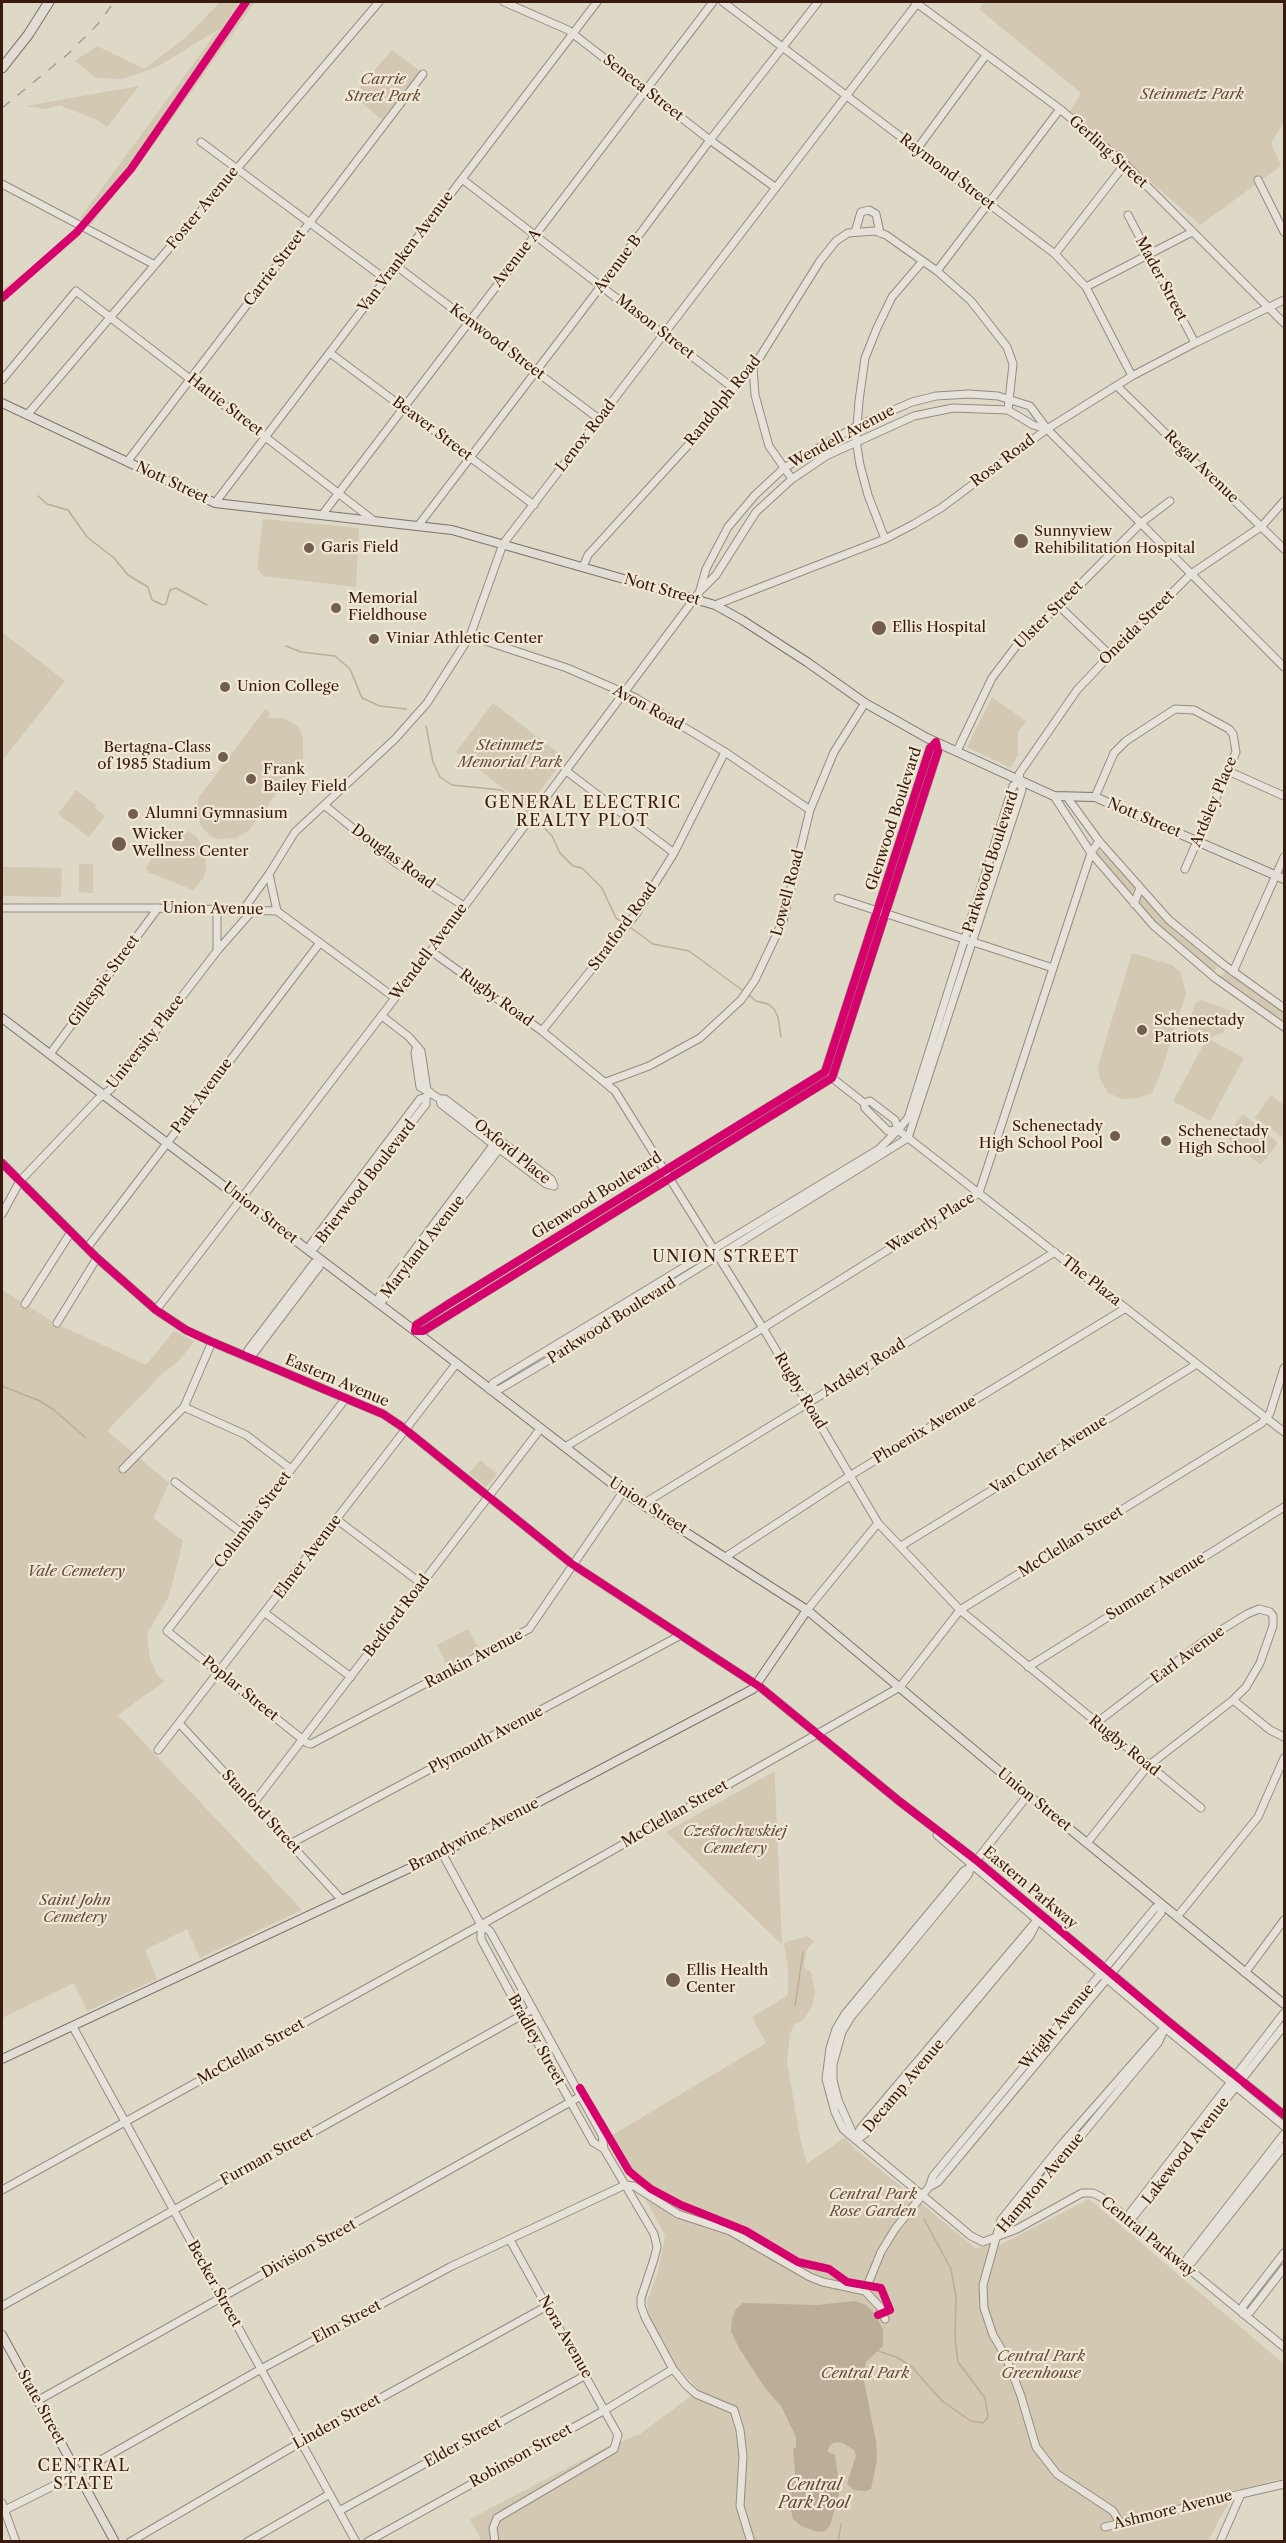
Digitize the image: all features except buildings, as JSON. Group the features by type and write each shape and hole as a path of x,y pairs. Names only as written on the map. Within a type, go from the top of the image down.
{"highway":[{"path":"2,68 28,35 49,2"}],"main road":[{"name":"Nott Street","path":"2,403 215,503 452,530 715,605 807,662 864,703 936,742 1054,796 1095,797 1280,878"},
{"name":"Union Street","path":"2,1018 415,1330 623,1492 727,1556 807,1610 1087,1844 1284,2004"},
{"name":"Brandywine Avenue","path":"2,2059 442,1853 753,1689 807,1610"},
{"name":"State Street","path":"2,2335 115,2541"}],"street":[{"name":"Foster Avenue","path":"27,415 379,2"},
{"name":"Seneca Street","path":"504,2 573,34 776,188"},
{"name":"Van Vranken Avenue","path":"215,503 330,353 384,278 597,2"},
{"name":"Avenue A","path":"322,515 713,2"},
{"name":"Raymond Street","path":"723,2 784,46 1055,254 1086,287 1132,376"},
{"name":"Avenue B","path":"418,526 537,372 710,140 818,2"},
{"name":"Gerling Street","path":"917,2 1060,109 1125,164 1284,323"},
{"name":"Lenox Road","path":"243,910 295,832 395,739 427,703 470,636 503,544 917,2"},
{"path":"917,149 986,55"},
{"name":"Carrie Street","path":"126,462 423,74"},
{"path":"938,271 1060,109"},
{"path":"201,142 384,278"},
{"path":"1055,254 1125,164"},
{"name":"Mason Street","path":"462,179 733,388"},
{"path":"1258,180 1284,232"},
{"path":"2,184 155,265"},
{"name":"Randolph Road","path":"584,567 588,555 691,442 733,388 753,368 820,261 836,241 848,233 855,232 861,212 868,210 876,214 880,233 938,271 971,302 1007,347 1013,363 1008,410"},
{"name":"Mader Street","path":"1128,215 1195,343"},
{"path":"1086,287 1192,231"},
{"path":"855,232 880,233"},
{"path":"885,539 868,495 856,440 856,426 866,358 877,328 892,297 922,262"},
{"name":"Kenwood Street","path":"395,265 600,419"},
{"name":"Hattie Street","path":"2,380 76,291 373,520"},
{"name":"Rosa Road","path":"715,605 885,539 941,508 1047,429 1132,376 1284,300"},
{"name":"Beaver Street","path":"330,353 534,505"},
{"path":"753,368 755,395 769,446 792,479"},
{"name":"Regal Avenue","path":"1118,386 1284,549"},
{"name":"Wendell Avenue","path":"156,1310 382,1016 694,599 706,569 728,527 755,495 784,468 856,426 898,407 936,396 969,394 998,396 1030,406 1047,429"},
{"name":"Wendell Avenue","path":"699,591 716,575 756,512 792,479 826,456 856,440 914,416 936,410 973,407 1008,410 1033,425 1047,429"},
{"path":"1047,429 1284,667"},
{"name":"Ulster Street","path":"957,752 992,678 1020,641 1059,606 1141,524 1170,501"},
{"name":"Oneida Street","path":"1020,781 1019,774 1077,690 1110,655 1191,574 1262,526 1284,501"},
{"path":"1059,606 1110,655"},
{"name":"Avon Road","path":"470,636 567,668 623,693 672,719 725,752 810,810"},
{"name":"Lowell Road","path":"606,1082 649,1066 700,1038 741,999 755,980 783,921 810,810 834,752 864,703"},
{"name":"Ardsley Place","path":"1095,797 1114,753 1126,741 1175,709 1194,711 1229,729 1233,734 1236,752 1185,869"},
{"name":"Glenwood Boulevard","path":"882,912 832,1078 423,1331 415,1330 416,1325 825,1072 938,749 936,742"},
{"name":"Stratford Road","path":"542,1031 636,914 674,853 725,752"},
{"path":"565,770 674,853"},
{"path":"1228,771 1284,796"},
{"name":"Parkwood Boulevard","path":"716,1253 908,1138 969,940 1013,786 1020,781"},
{"path":"1054,796 1091,853 1153,925 1215,978 1284,1027"},
{"path":"1067,797 1099,841 1169,920 1233,972 1284,1008"},
{"name":"Douglas Road","path":"324,805 396,863 464,906"},
{"path":"1068,820 1077,810"},
{"name":"Waverly Place","path":"566,1447 763,1328 979,1193 1091,853 1099,841"},
{"path":"1233,972 1280,878 1284,857"},
{"path":"269,874 277,911"},
{"path":"1134,904 1140,888"},
{"path":"838,898 1053,968"},
{"name":"Union Avenue","path":"2,909 158,908 277,911 395,998"},
{"name":"Gillespie Street","path":"50,1054 158,908"},
{"path":"217,910 217,951"},
{"name":"University Place","path":"2,1214 20,1181 104,1095 217,951 253,910"},
{"name":"Parkwood Boulevard","path":"490,1390 500,1389 879,1149 908,1118 969,940"},
{"name":"Park Avenue","path":"87,1248 319,944"},
{"name":"Rugby Road","path":"431,951 542,1031 615,1091 763,1328 878,1523 960,1610 1201,1808"},
{"path":"1215,978 1224,965"},
{"path":"382,1016 410,1037 417,1046 415,1053 420,1087 428,1093"},
{"name":"The Plaza","path":"825,1072 864,1103 865,1108 888,1131 898,1130"},
{"name":"Oxford Place","path":"428,1093 445,1099 498,1144 546,1184 554,1186 551,1179 498,1144"},
{"name":"Brierwood Boulevard","path":"309,1251 311,1244 420,1099 428,1093"},
{"name":"The Plaza","path":"864,1103 870,1101 895,1120 898,1130 1284,1432"},
{"name":"Maryland Avenue","path":"378,1303 379,1297 498,1144"},
{"name":"Eastern Avenue","path":"2,1163 97,1258 156,1310 212,1342 383,1414 405,1429 572,1564 756,1684"},
{"path":"25,1304 70,1232"},
{"name":"Ardsley Road","path":"643,1504 1054,1252"},
{"path":"57,1323 97,1258"},
{"path":"247,1357 248,1350 314,1263 321,1260"},
{"name":"Phoenix Avenue","path":"727,1556 851,1475 1126,1308"},
{"path":"123,1469 184,1407 212,1342"},
{"name":"Elmer Avenue","path":"158,1750 456,1364"},
{"name":"Van Curler Avenue","path":"901,1546 1197,1364"},
{"path":"1267,1419 1284,1368"},
{"name":"Columbia Street","path":"177,1639 167,1631 346,1398"},
{"path":"184,1407 246,1435 291,1469"},
{"name":"McClellan Street","path":"2,2190 481,1925 900,1687 960,1610 1267,1419"},
{"name":"Bedford Road","path":"253,1804 541,1428"},
{"path":"175,1482 243,1534"},
{"name":"Rankin Avenue","path":"303,1740 311,1744 529,1629 623,1492"},
{"name":"Sumner Avenue","path":"1028,1667 1284,1507"},
{"path":"336,1519 422,1584"},
{"name":"Brandywine Avenue","path":"807,1610 878,1523"},
{"name":"Earl Avenue","path":"1096,1723 1205,1640 1247,1614 1259,1609 1269,1611 1274,1620 1273,1628 1253,1678 1233,1700"},
{"path":"265,1613 351,1677"},
{"name":"Plymouth Avenue","path":"291,1844 681,1635"},
{"name":"Poplar Street","path":"177,1639 303,1740"},
{"name":"Eastern Parkway","path":"756,1684 820,1734 1167,2025 1236,2081 1284,2115"},
{"path":"1087,1844 1148,1766 1233,1700 1270,1730 1284,1737"},
{"name":"Stanford Street","path":"179,1723 342,1900"},
{"path":"1177,1917 1258,1817 1284,1758"},
{"path":"996,2238 983,2242 971,2236 856,2140 841,2108 833,2080 833,2064 839,2039 851,2017 968,1875 974,1863 1028,1795"},
{"name":"Bradley Street","path":"442,1853 481,1925 490,1931 602,2135 604,2149 654,2234 657,2247 641,2298 641,2306 673,2369 696,2394 735,2410 743,2456 740,2506 751,2541"},
{"name":"Wright Avenue","path":"865,2291 890,2237 922,2194 928,2187 938,2182 1106,1974 1161,1913 1162,1905"},
{"name":"Decamp Avenue","path":"856,2140 860,2129 1039,1918"},
{"path":"1245,1973 1284,1920"},
{"name":"Bradley Street","path":"481,1925 481,1939 522,2015 594,2142 604,2149"},
{"name":"Furman Street","path":"2,2306 533,2009"},
{"name":"Lakewood Avenue","path":"1128,2219 1134,2216 1265,2044 1284,2013"},
{"name":"Hampton Avenue","path":"996,2238 1158,2043 1167,2025"},
{"name":"Lakewood Avenue","path":"1265,2044 1284,2026"},
{"name":"Becker Street","path":"73,2027 356,2541"},
{"name":"Eastern Parkway","path":"1236,2081 1284,2126"},
{"name":"Division Street","path":"37,2401 581,2096"},
{"path":"1185,2266 1187,2259 1284,2134"},
{"path":"1185,2266 1192,2262 1284,2146"},
{"path":"625,2185 634,2186 678,2214 730,2231 810,2277 865,2291 880,2307 885,2319"},
{"name":"Elm Street","path":"5,2511 450,2267 625,2185"},
{"name":"Central Parkway","path":"996,2238 1082,2193 1093,2193 1101,2197 1284,2348"},
{"path":"996,2238 983,2285 984,2308 993,2335 1021,2396 1036,2447 1058,2474 1113,2511 1120,2523"},
{"name":"Nora Avenue","path":"493,2541 497,2518 614,2449 618,2435 510,2240"},
{"path":"1284,2253 1243,2306 1243,2314 1250,2312 1284,2268"},
{"name":"Linden Street","path":"129,2541 301,2442 547,2306"},
{"name":"Robinson Street","path":"367,2541 605,2410 673,2369"},
{"name":"Elder Street","path":"339,2511 586,2375"},
{"name":"Ashmore Avenue","path":"1105,2527 1284,2484"},
{"path":"247,2541 330,2494"},
{"path":"1220,2541 1241,2494"},
{"path":"2,2503 16,2541"}],"green space":[{"path":"220,2 255,2 153,146 91,225 80,218 219,29 157,67 122,79 96,78 75,61 97,46 144,69 186,37"},
{"name":"Steinmetz Park","path":"985,2 1284,2 1284,122 1271,143 1281,166 1200,225 1070,111 1081,93 979,9"},
{"name":"Carrie Street Park","path":"392,50 420,71 382,120 353,95"},
{"path":"139,86 107,127 97,120 59,105 46,109 26,106"},
{"path":"74,229 82,234 2,303 2,290"},
{"name":"Garis Field","path":"263,519 359,528 356,587 263,576 257,568"},
{"path":"2,632 65,681 2,761"},
{"path":"992,697 1026,721 1018,732 1018,754 1011,768 967,747"},
{"name":"Steinmetz Memorial Park","path":"493,703 565,758 528,807 456,752"},
{"path":"265,709 270,713 267,718 283,718 298,727 303,737 303,758 249,830 236,838 217,839 209,835 201,826 197,811 199,797"},
{"path":"76,790 96,805 94,808 105,816 89,837 58,814"},
{"path":"169,828 189,832 197,837 205,851 204,877 193,890 148,872 146,868"},
{"path":"1099,850 1108,856 1135,887 1133,894 1127,892 1096,853"},
{"path":"79,864 93,864 93,893 79,892"},
{"path":"2,867 62,868 61,897 2,896"},
{"path":"1140,896 1146,897 1217,963 1217,968 1214,971 1210,969 1151,919 1138,903"},
{"path":"1132,953 1172,965 1181,973 1186,994 1152,1093 1138,1098 1123,1099 1108,1093 1100,1079 1098,1066"},
{"path":"1226,971 1284,1012 1284,1023 1222,979 1220,976"},
{"path":"1202,1000 1231,1011 1223,1033 1207,1038 1187,1031 1195,1003"},
{"path":"1207,1038 1244,1058 1210,1121 1173,1101"},
{"path":"1271,1095 1284,1105 1284,1138 1255,1118"},
{"path":"1243,1114 1278,1143 1261,1165 1225,1137"},
{"path":"2,1290 55,1323 146,1365 174,1331 194,1341 179,1361 164,1372 107,1431 169,1483 153,1518 183,1541 169,1596 147,1634 150,1659 159,1678 165,1681 118,1715 302,1910 200,1958 187,1929 145,1950 157,1979 87,2011 74,1983 2,2018"},
{"path":"480,1460 497,1474 486,1487 469,1473"},
{"path":"468,1629 479,1649 447,1665 437,1645"},
{"name":"Czestochwskiej Cemetery","path":"775,1771 775,1782 782,1945 666,1832"},
{"name":"Central Park","path":"807,1936 814,1941 806,1951 804,1967 811,1972 815,1993 812,2007 804,2019 795,2024 790,2033 787,2062 807,2164 845,2137 853,2147 975,2248 1000,2245 1089,2199 1284,2364 1284,2478 1235,2491 1208,2541 482,2542 470,2519 607,2447 640,2434 699,2390 675,2365 649,2316 647,2301 658,2272 665,2235 611,2136 766,2043 752,2017 788,1995 788,1969 784,1943"}],"water":[{"name":"Central Park Pool","path":"855,2301 866,2305 875,2314 883,2330 883,2346 866,2362 863,2376 876,2441 877,2460 871,2489 854,2490 847,2484 856,2455 854,2450 843,2443 831,2444 827,2451 835,2455 840,2490 830,2526 825,2531 818,2532 801,2526 793,2519 788,2498 795,2473 793,2448 796,2448 796,2437 781,2406 765,2388 739,2348 731,2331 732,2319 736,2309 743,2303 817,2305"}],"waterway":[{"path":"38,496 47,504 68,510 87,537 114,558 128,575 148,587 152,600 166,604 170,590 176,588 207,605"},
{"path":"286,646 301,652 335,656 350,669 362,698 380,706 406,709"},
{"path":"426,726 433,762 440,777 452,785 501,790 531,814"},
{"path":"534,817 552,836 560,853 573,866 582,868 602,888 616,918 626,924"},
{"path":"630,927 653,944 689,951 742,990"},
{"path":"749,995 756,1001 768,1004 774,1009 778,1017 781,1037"},
{"path":"2,1386 40,1401 86,1438"},
{"path":"795,2006 803,1952"},
{"path":"878,2351 896,2357 911,2366 942,2401 971,2421 983,2423 988,2417 985,2398 958,2362 955,2339 956,2297 951,2269 924,2219"},
{"path":"838,2542 841,2524"}],"railway":[{"path":"2,108 68,54 98,24 114,2"}],"cycle path":[{"path":"2,298 77,232 131,169 246,2"},
{"path":"936,742 938,751 832,1078 423,1331 415,1331 416,1325 450,1303 825,1072 930,748 936,742"},
{"path":"2,1163 97,1258 156,1310 186,1330 212,1342 383,1414 572,1564 760,1687 899,1801 976,1860 1284,2115"},
{"path":"580,2088 629,2171 651,2189 681,2205 746,2231 798,2262 829,2269 847,2282 881,2288 890,2310 878,2315"}],"place":[{"name":"Sunnyview Rehibilitation Hospital","path":"1021,541"},
{"name":"Garis Field","path":"309,548"},
{"name":"Memorial Fieldhouse","path":"336,608"},
{"name":"Ellis Hospital","path":"879,628"},
{"name":"Viniar Athletic Center","path":"374,639"},
{"name":"Union College","path":"225,687"},
{"name":"Bertagna-Class of 1985 Stadium","path":"223,757"},
{"name":"Frank Bailey Field","path":"251,779"},
{"name":"Alumni Gymnasium","path":"133,814"},
{"name":"Wicker Wellness Center","path":"119,844"},
{"name":"Schenectady Patriots","path":"1142,1030"},
{"name":"Schenectady High School Pool","path":"1115,1136"},
{"name":"Schenectady High School","path":"1166,1141"},
{"name":"Ellis Health Center","path":"673,1980"}],"district":[{"name":"GENERAL ELECTRIC REALTY PLOT","path":"583,812"},
{"name":"UNION STREET","path":"726,1257"},
{"name":"CENTRAL STATE","path":"84,2475"}],"park label":[{"name":"Vale Cemetery","path":"76,1572"},
{"name":"Saint John Cemetery","path":"75,1910"},
{"name":"Central Park Rose Garden","path":"873,2204"},
{"name":"Central Park Greenhouse","path":"1041,2366"}]}
